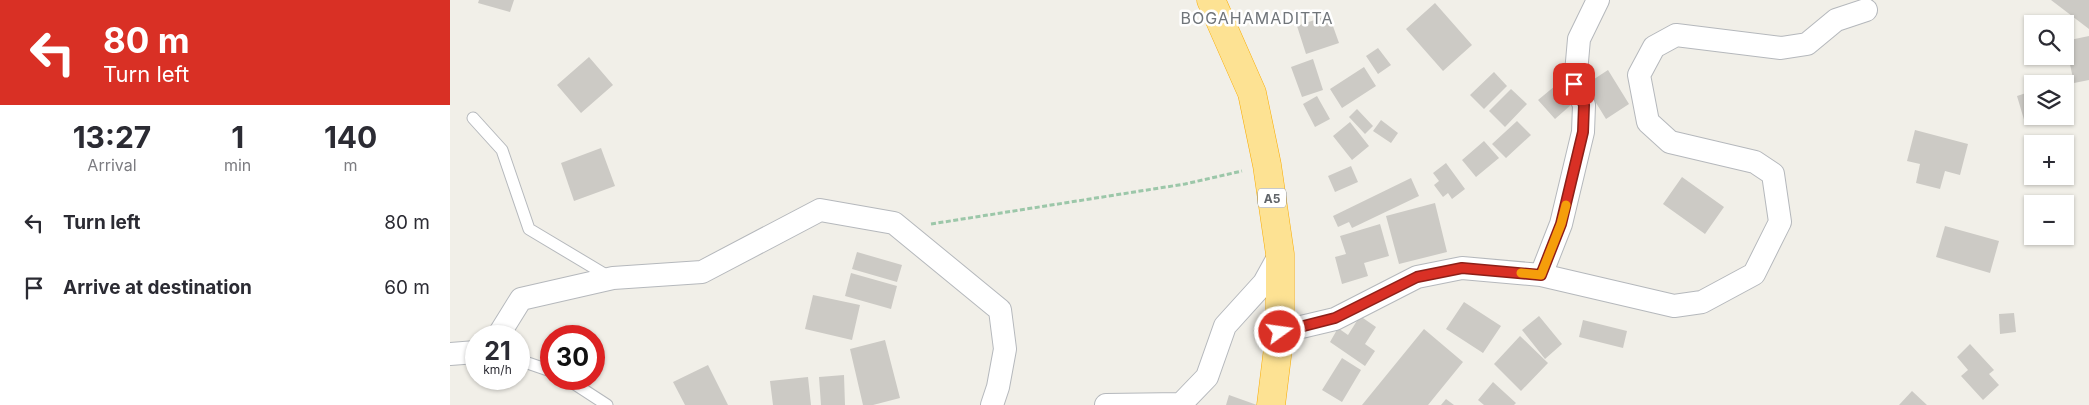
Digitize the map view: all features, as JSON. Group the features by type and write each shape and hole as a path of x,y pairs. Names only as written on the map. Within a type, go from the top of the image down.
{"highway":[{"name":"A5","path":"1211,0 1252,93 1267,165 1280,254 1280,332 1271,405"}],"street":[{"path":"1541,275 1561,224 1583,132 1584,105 1574,84 1578,38 1598,0"},
{"path":"1280,332 1335,318 1417,277 1462,268 1541,275 1674,306 1702,302 1754,274 1780,222 1773,174 1755,162 1670,142 1648,122 1639,75 1654,47 1676,35 1781,48 1807,44 1836,20 1866,10"},
{"path":"505,325 521,299 613,278 702,272 820,210 894,223 1000,310 1005,349 998,387 992,405"},
{"path":"1106,405 1181,404 1207,377 1224,326 1264,283 1280,254"},
{"path":"450,354 465,353"}],"lane":[{"path":"473,118 502,150 529,229 613,278"},
{"path":"584,390 607,405"}],"path":[{"path":"894,223 918,226 928,225 1185,184 1267,165"}],"building":[{"path":"479,0 514,0 510,12 478,3"},
{"path":"2051,0 2089,0 2089,29 2074,18 2074,15 2071,15"},
{"path":"1435,3 1472,45 1443,71 1406,29"},
{"path":"1329,15 1339,43 1306,54 1297,26"},
{"path":"2089,36 2089,80 2074,83 2074,75 2072,75 2070,65 2074,65 2074,39"},
{"path":"1378,48 1391,65 1378,74 1366,56"},
{"path":"589,57 613,85 581,113 557,85"},
{"path":"1313,59 1323,90 1302,97 1291,67"},
{"path":"1364,67 1376,86 1342,108 1330,89"},
{"path":"1608,70 1629,104 1606,119 1585,85"},
{"path":"1494,72 1507,86 1484,109 1470,95"},
{"path":"1555,86 1572,104 1555,119 1538,100"},
{"path":"1511,89 1527,104 1505,127 1489,111"},
{"path":"2024,94 2024,120 2017,96"},
{"path":"1317,96 1330,119 1315,127 1303,104"},
{"path":"1357,109 1373,126 1365,134 1349,117"},
{"path":"1381,120 1398,133 1391,143 1373,131"},
{"path":"1517,121 1531,135 1506,158 1492,144"},
{"path":"1350,122 1369,146 1352,160 1333,136"},
{"path":"1915,130 1968,144 1960,175 1945,171 1940,189 1916,183 1920,164 1907,161"},
{"path":"1484,141 1499,158 1476,177 1462,160"},
{"path":"601,148 615,186 574,201 561,163"},
{"path":"1446,163 1465,189 1452,199 1448,193 1443,197 1434,185 1439,181 1433,173"},
{"path":"1351,166 1358,182 1335,192 1328,176"},
{"path":"1682,177 1724,207 1705,234 1663,204"},
{"path":"1411,178 1419,196 1352,228 1349,222 1338,227 1333,216"},
{"path":"1435,203 1447,252 1399,264 1386,216"},
{"path":"1380,224 1389,256 1364,263 1368,276 1342,284 1335,257 1346,254 1340,236"},
{"path":"1945,226 1999,241 1990,273 1936,257"},
{"path":"857,252 902,265 897,282 852,269"},
{"path":"851,273 897,286 891,309 845,296"},
{"path":"813,295 860,305 852,340 805,329"},
{"path":"1464,302 1501,326 1483,353 1446,329"},
{"path":"2014,313 2016,332 2000,334 1999,314"},
{"path":"1360,316 1376,327 1365,344 1375,351 1365,366 1330,342 1338,328 1348,335"},
{"path":"1539,316 1562,344 1545,359 1522,330"},
{"path":"1583,320 1627,331 1623,348 1579,337"},
{"path":"1424,329 1463,362 1428,405 1362,405"},
{"path":"1520,336 1548,363 1521,391 1494,364"},
{"path":"885,340 900,398 873,405 863,405 850,349"},
{"path":"1970,344 1994,370 1989,374 1999,385 1983,400 1961,376 1968,370 1957,357"},
{"path":"1342,358 1361,370 1342,402 1322,390"},
{"path":"708,365 728,405 685,405 673,382"},
{"path":"844,375 845,405 821,405 819,377"},
{"path":"808,377 811,405 773,405 770,381"},
{"path":"1493,382 1516,403 1514,405 1484,405 1478,400"},
{"path":"1912,391 1927,405 1899,405"},
{"path":"1229,395 1257,405 1226,405"},
{"path":"1446,399 1454,405 1441,405"}],"slow traffic":[{"path":"1521,273 1541,275 1561,224 1566,205"}],"district":[{"name":"BOGAHAMADITTA","path":"1257,18"}],"route":[{"path":"1280,332 1335,318 1417,277 1462,268 1541,275 1561,224 1583,132 1584,105 1574,84"}]}
